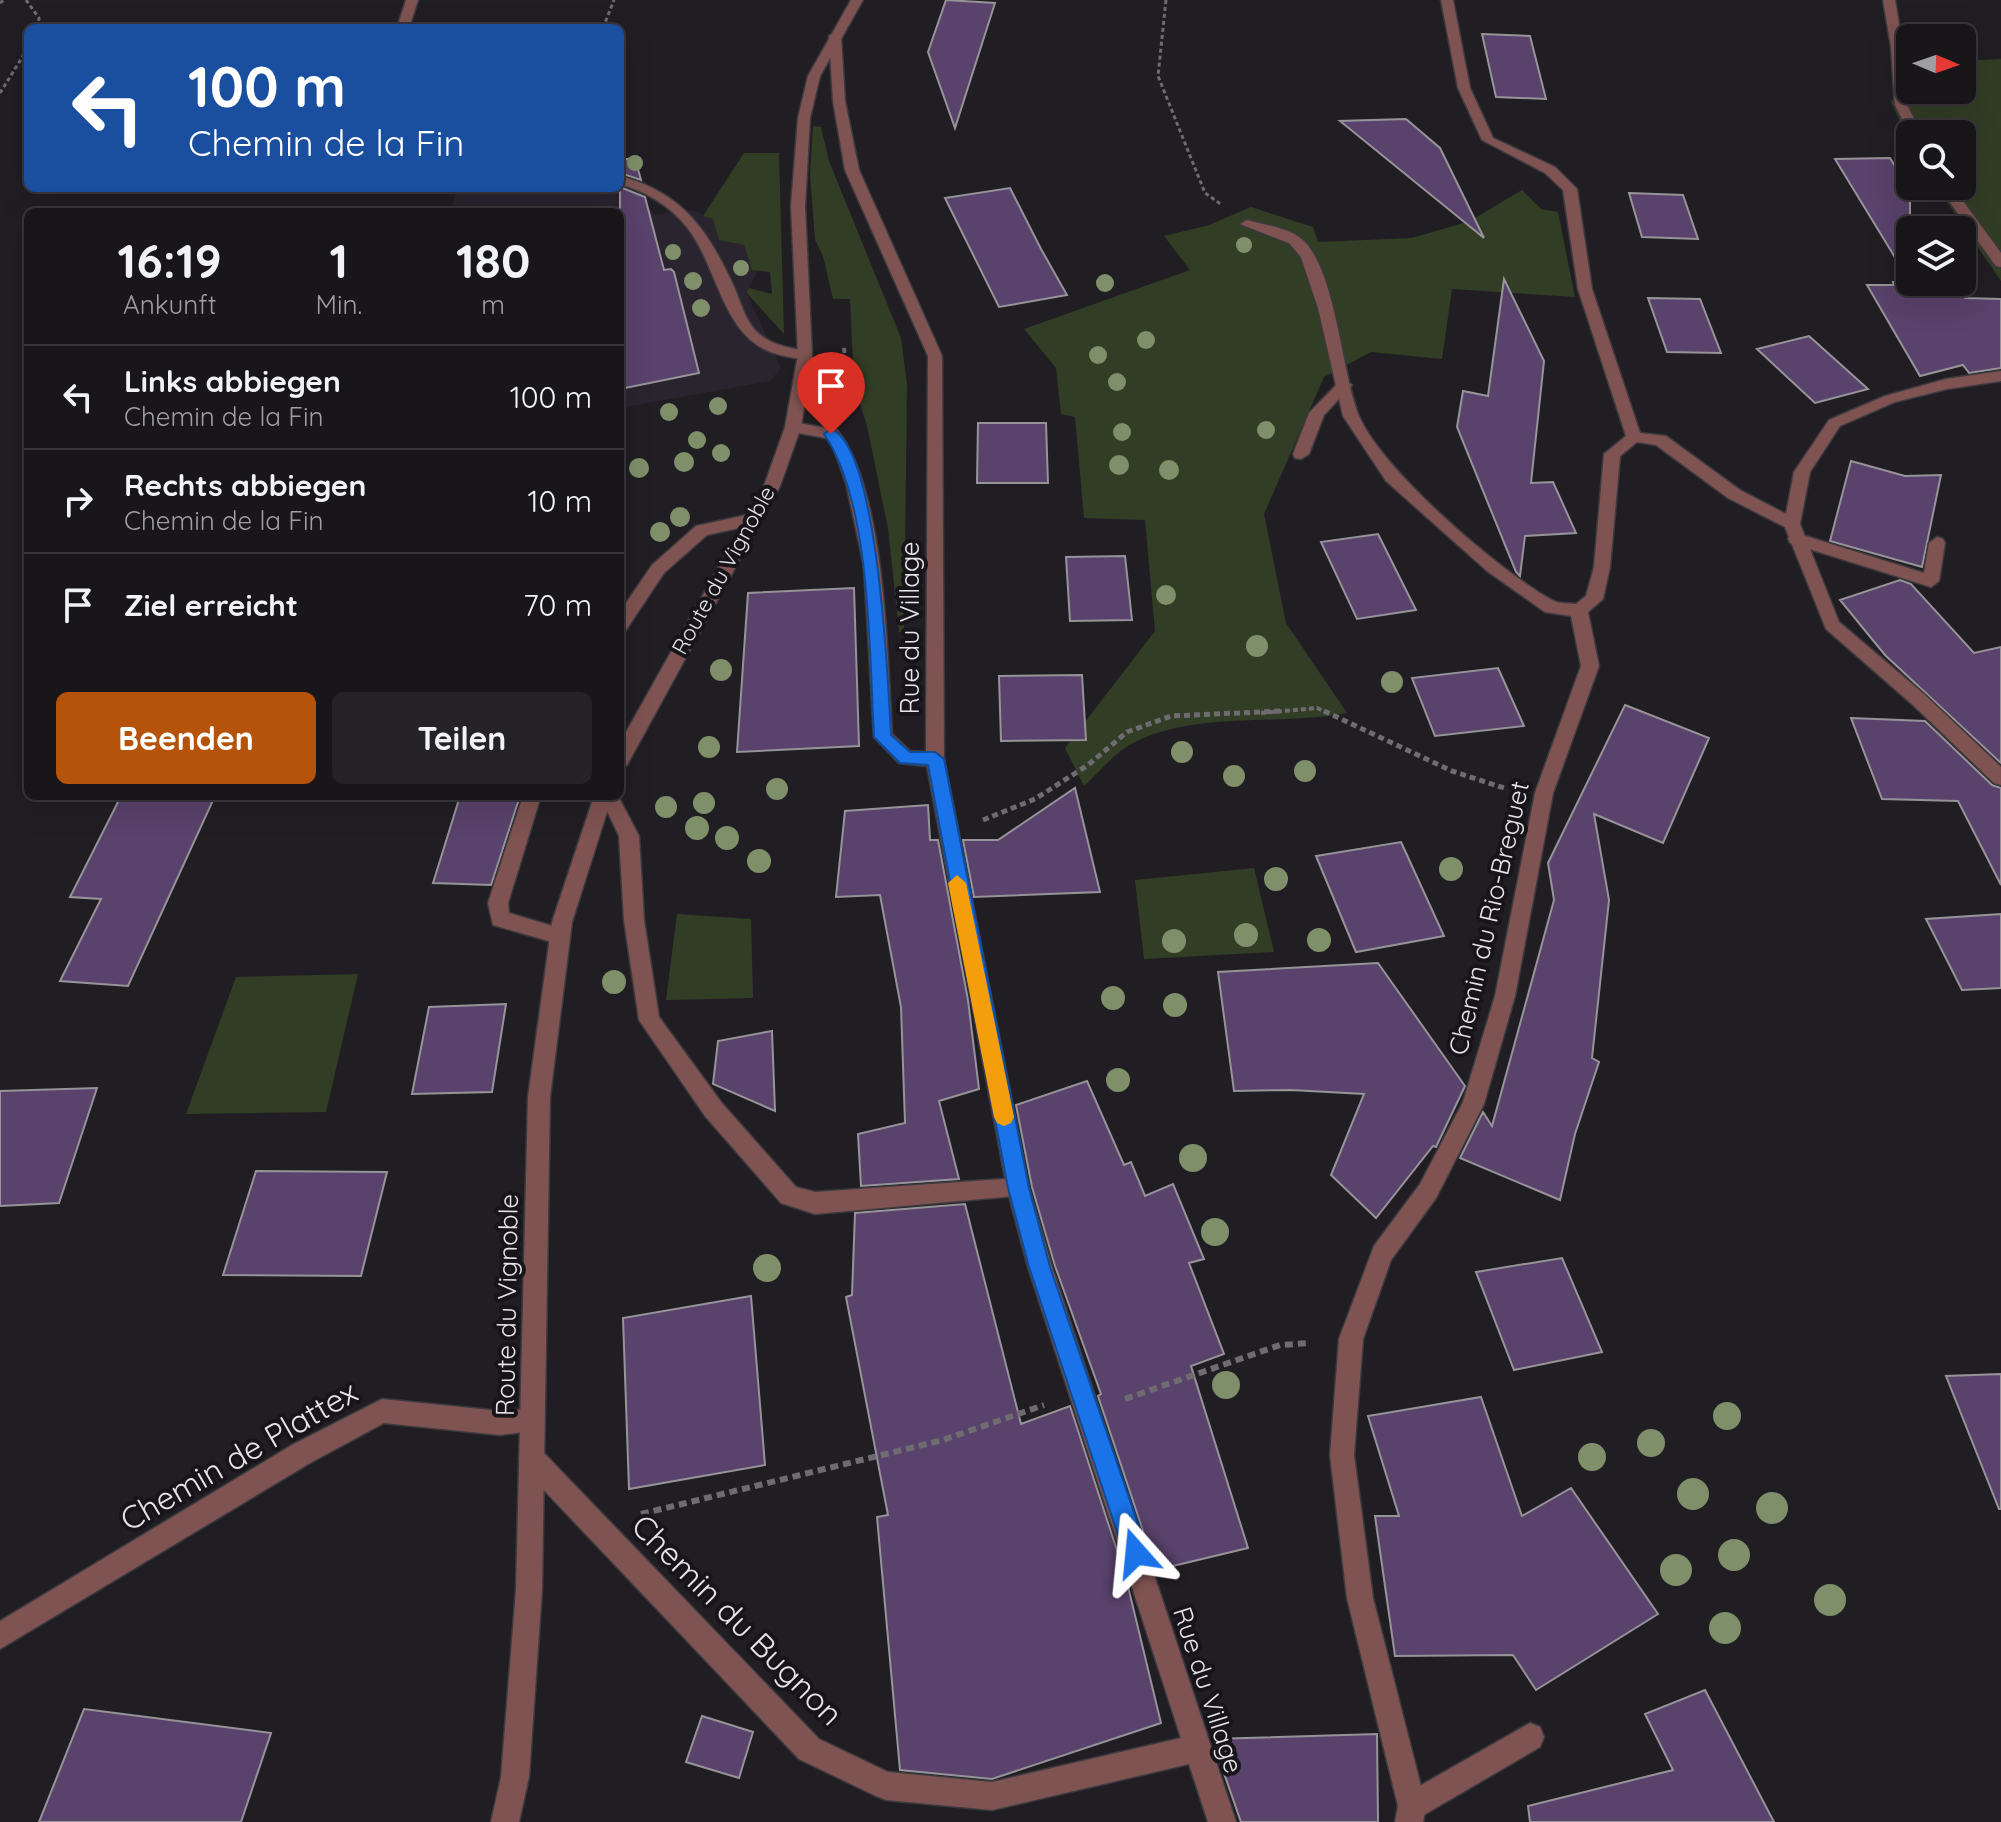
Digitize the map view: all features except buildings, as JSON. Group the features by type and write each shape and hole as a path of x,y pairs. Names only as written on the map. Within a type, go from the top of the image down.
{"street":[{"path":"404,24 412,0"},
{"name":"Route du Vignoble","path":"624,753 772,486 793,427 805,355 798,206 804,118 814,76 857,0"},
{"path":"1447,0 1464,88 1488,140 1550,170 1570,189 1585,289 1634,437"},
{"path":"1889,0 1897,47 1901,105 1909,120"},
{"name":"Rue du Village","path":"835,36 839,101 852,170 935,356 935,759 1018,1188 1040,1267 1222,1822"},
{"path":"624,181 644,184 685,213 713,255 743,326 757,341 777,350 805,355"},
{"path":"1955,200 2001,263"},
{"path":"1247,224 1294,240 1308,256 1325,308 1351,416 1392,477 1493,567 1551,608 1579,610 1594,599 1602,567 1612,454 1634,437 1660,440 1734,494 1794,532 1931,581 1937,543"},
{"path":"2001,376 1932,387 1890,399 1834,423 1802,472 1794,532 1832,625 1919,700 2001,778"},
{"path":"1301,454 1317,413 1344,385"},
{"path":"793,427 831,434 840,445 854,483 872,566 883,737 906,758 935,759"},
{"path":"624,620 658,569 702,530 751,520"},
{"name":"Chemin du Rio-Breguet","path":"1410,1814 1360,1598 1342,1455 1351,1339 1382,1254 1428,1191 1473,1104 1505,996 1544,793 1590,666 1579,610"},
{"path":"531,800 498,903 500,919 559,936"},
{"name":"Route du Vignoble","path":"505,1822 515,1777 529,1590 539,1097 559,936 602,800"},
{"path":"611,800 629,836 634,920 649,1020 713,1109 789,1196 815,1203 1018,1188"},
{"name":"Chemin de Plattex","path":"0,1636 301,1454 382,1411 500,1423 532,1421"},
{"name":"Chemin du Bugnon","path":"532,1459 809,1749 886,1786 992,1796 1200,1748"},
{"path":"1410,1814 1530,1737"}],"path":[{"path":"26,0 39,18 38,24"},
{"path":"605,24 614,0"},
{"path":"1166,0 1158,76 1205,193 1247,224"},
{"path":"0,93 24,54"},
{"path":"844,348 850,407"},
{"path":"946,826 983,820 1035,799 1088,765 1127,732 1171,716 1244,715 1317,708 1498,788 1544,793"},
{"path":"1090,1413 1155,1387 1280,1345 1351,1339"},
{"path":"595,1526 943,1440 1083,1391"}],"shaded area":[{"path":"624,191 656,215 692,210 713,219 744,245 752,270 759,270 746,292 781,368 770,381 624,407 624,208 453,208 455,192"}],"green space":[{"path":"2001,59 2001,281 1976,244 1976,216 1957,216 1946,200 1976,200 1976,120 1899,120 1891,102 1896,94 1896,104 1976,104 1976,60"},
{"path":"813,126 821,127 829,161 901,338 907,385 904,633 899,632 888,528 867,426 854,385 850,299 833,299 823,256 815,240 810,174"},
{"path":"744,153 779,153 784,334 746,292 749,288 772,294 770,272 752,270 744,245 719,240 713,219 703,216"},
{"path":"1522,190 1541,209 1558,212 1575,297 1452,289 1442,359 1371,352 1324,377 1264,514 1286,623 1347,713 1211,723 1159,732 1121,751 1084,786 1065,748 1155,631 1145,520 1084,518 1075,417 1061,414 1056,368 1024,329 1190,270 1164,236 1209,225 1251,207 1313,227 1318,242 1412,238 1470,221"},
{"path":"1254,868 1274,952 1144,959 1135,880"},
{"path":"677,914 751,919 753,998 666,1000"},
{"path":"358,974 326,1112 186,1114 236,977"}],"slow traffic":[{"path":"957,883 1004,1117"}],"route":[{"path":"831,434 840,445 854,483 872,566 883,737 906,758 935,759 1018,1188 1040,1267 1136,1553"}]}
